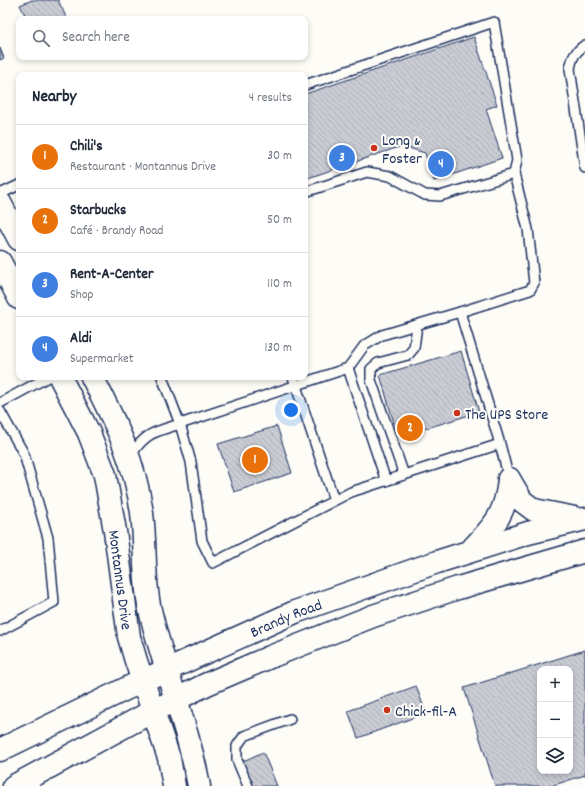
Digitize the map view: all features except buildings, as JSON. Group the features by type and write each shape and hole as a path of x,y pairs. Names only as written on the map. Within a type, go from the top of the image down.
{"main road":[{"path":"0,203 16,233"},
{"path":"0,262 16,292"},
{"name":"Montannus Drive","path":"62,380 89,433 105,475 115,531 128,632 142,681 168,758 174,786"},
{"name":"Montannus Drive","path":"94,380 117,426 129,458 138,492 142,512 146,584 149,605 154,627 193,754 199,786"},
{"path":"509,479 522,501 534,510 544,513 585,519"},
{"path":"469,552 497,521 505,504 509,479"},
{"name":"Brandy Road","path":"0,750 142,681 295,612 437,562 528,533 585,519"},
{"name":"Brandy Road","path":"14,786 153,711 207,684 270,657 373,616 458,588 585,551"}],"lane":[{"path":"308,83 494,22 517,160 514,174 528,228 534,283 530,290 382,335 364,346 348,368 308,378"},
{"path":"585,45 572,57 570,69 585,168"},
{"path":"308,191 367,172 390,176 425,195 440,196 514,174"},
{"path":"0,194 16,186"},
{"path":"460,312 500,444 509,479"},
{"path":"404,475 371,380 371,369 378,363 408,356 414,348 417,325"},
{"path":"348,368 386,480"},
{"path":"0,404 43,380"},
{"path":"163,380 180,424 191,462 202,542 214,564 351,492 500,444"},
{"path":"129,458 137,445 152,433 294,381 334,500"},
{"path":"0,411 24,454 48,538 54,602 0,631"},
{"path":"248,786 237,760 236,746 244,736 290,719"}],"place":[{"name":"Long & Foster","path":"374,148"},
{"name":"Rent-A-Center","path":"342,158"},
{"name":"Aldi","path":"441,164"},
{"name":"The UPS Store","path":"457,413"},
{"name":"Starbucks","path":"410,428"},
{"name":"Chili's","path":"255,460"},
{"name":"Chick-fil-A","path":"387,710"}]}
